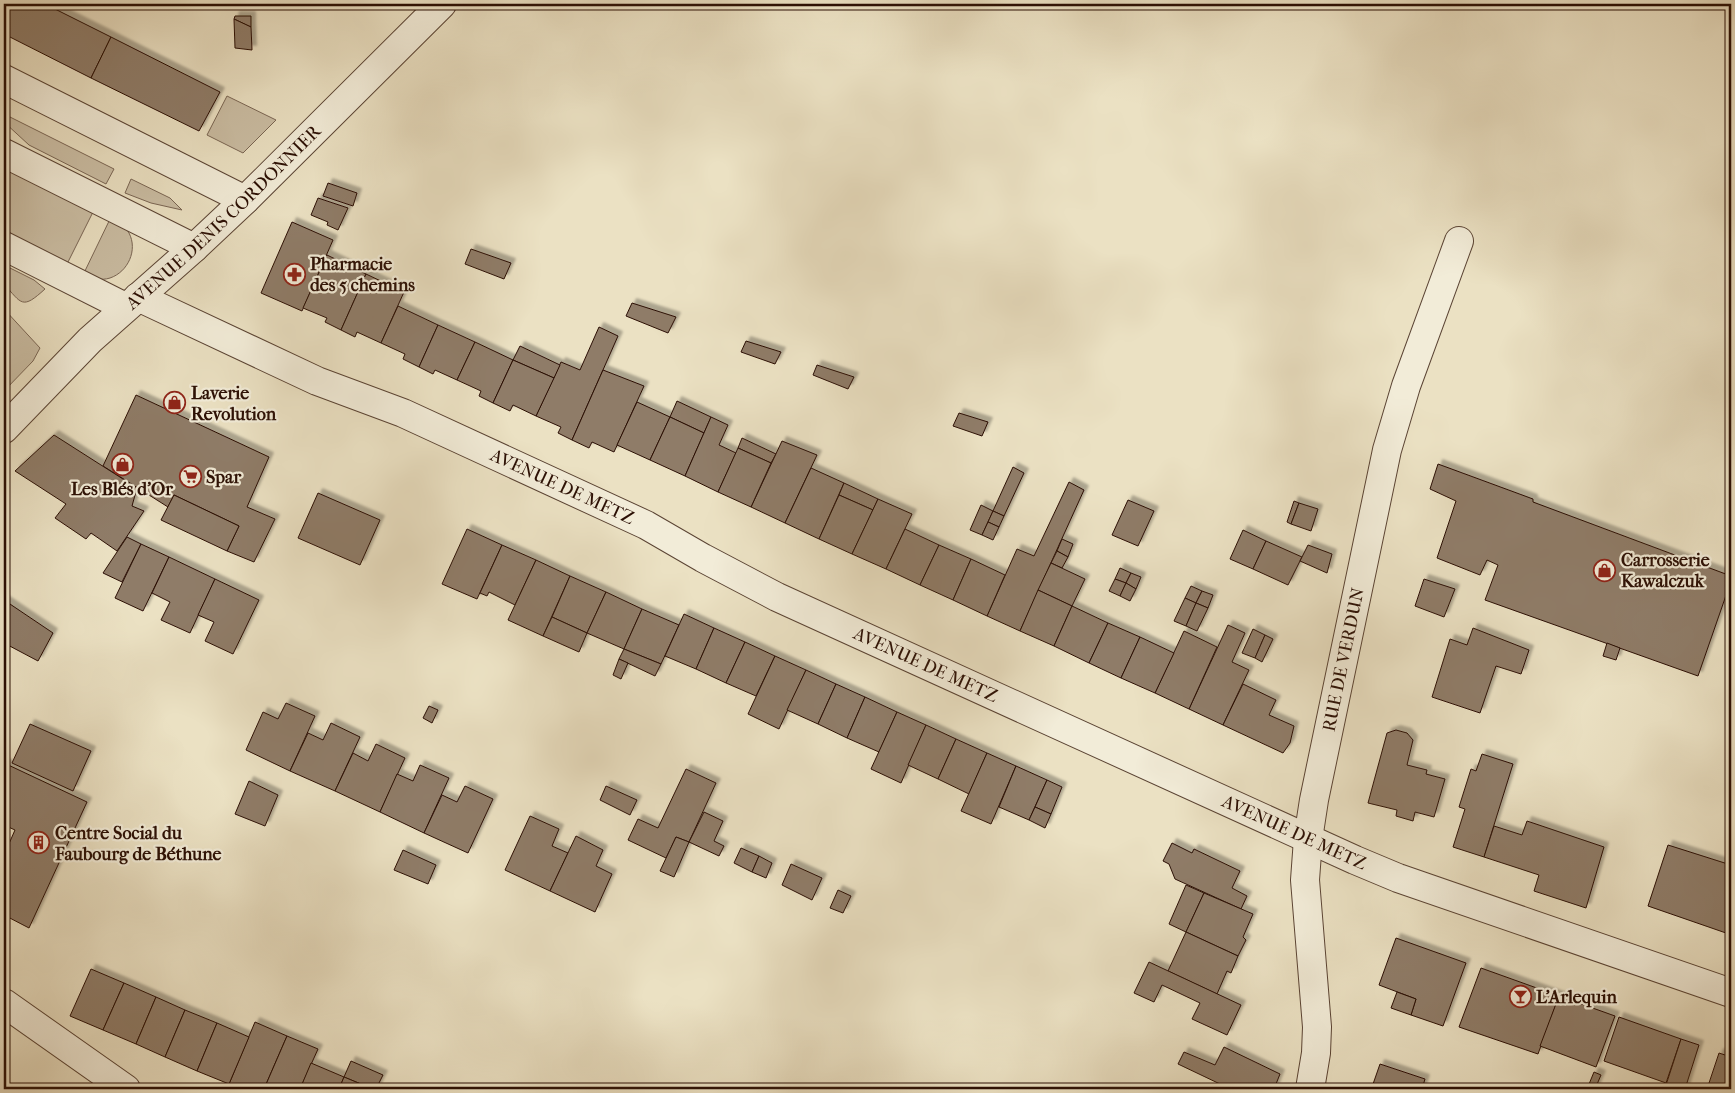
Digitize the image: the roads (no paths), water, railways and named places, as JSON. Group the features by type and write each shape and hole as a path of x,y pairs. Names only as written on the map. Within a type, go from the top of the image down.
{"street":[{"name":"AVENUE DENIS CORDONNIER","path":"4,429 68,361 194,248 442,4"},
{"path":"4,79 244,200"},
{"path":"4,153 194,248"},
{"name":"RUE DE VERDUN","path":"1310,1089 1315,1062 1317,1027 1305,880 1308,839 1314,800 1387,450 1406,386 1458,242"},
{"name":"AVENUE DE METZ","path":"4,246 317,380 403,413 636,521 777,598 1398,878 1731,993"},
{"path":"4,1003 126,1089"}],"place":[{"name":"Pharmacie des 5 chemins","path":"294,274"},
{"name":"Laverie Revolution","path":"175,403"},
{"name":"Les Blés d'Or","path":"122,464"},
{"name":"Spar","path":"190,477"},
{"name":"Carrosserie Kawalczuk","path":"1605,570"},
{"name":"Centre Social du Faubourg de Béthune","path":"39,843"},
{"name":"L'Arlequin","path":"1520,997"}]}
